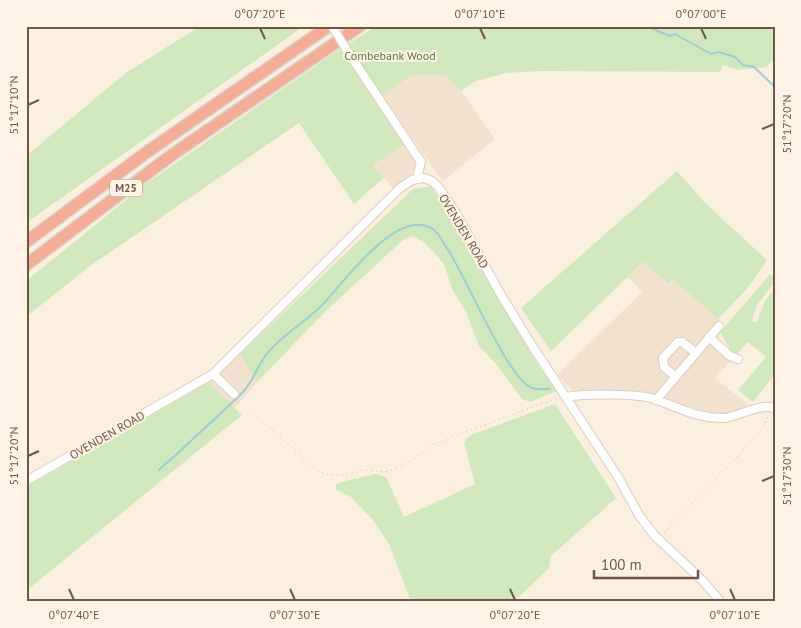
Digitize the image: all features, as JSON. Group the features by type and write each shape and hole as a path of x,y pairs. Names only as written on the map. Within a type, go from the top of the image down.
{"highway":[{"name":"M25","path":"26,242 147,152 330,26"},
{"name":"M25","path":"26,265 206,130 360,26"}],"street":[{"path":"330,26 432,181"},
{"path":"417,178 422,167 421,162"},
{"name":"OVENDEN ROAD","path":"26,481 213,374 400,188 417,178 432,181 455,211 500,295 655,536 702,580 721,602"},
{"path":"656,400 719,326"},
{"path":"709,337 730,356 738,359"},
{"path":"676,377 664,367 663,358 678,342 682,342 696,353"},
{"path":"213,374 234,394"},
{"path":"566,396 594,395 656,400 701,417 724,418 764,406 773,408"}],"path":[{"path":"254,414 317,470 327,475 340,476 374,469 385,472 417,457 431,446 566,396"},
{"path":"664,533 764,426 773,408"}],"shaded area":[{"path":"412,75 445,75 461,91 495,139 443,181 381,96"},
{"path":"405,144 418,162 410,177 394,189 373,165"},
{"path":"643,262 668,284 672,279 722,322 719,339 735,357 715,378 750,406 734,413 719,415 684,410 647,393 573,391 557,375 642,292 628,277"},
{"path":"240,354 257,382 235,408 209,382"}],"green space":[{"path":"200,26 304,26 26,223 26,156 127,72"},
{"name":"Combebank Wood","path":"377,26 775,26 775,58 766,67 737,70 723,65 720,72 541,71 507,73 476,81 461,91 445,75 412,75 381,96 348,44"},
{"path":"340,49 405,144 373,165 384,178 354,204 299,123 90,266 26,317 26,281 147,183"},
{"path":"677,171 705,203 767,260 747,289 718,319 672,279 668,284 643,262 551,351 521,308"},
{"path":"431,186 538,365 557,391 530,402 522,399 496,364 479,346 466,312 452,289 444,264 425,243 413,236 402,241 327,310 257,382 240,354 413,189"},
{"path":"770,274 775,278 775,281 756,307 752,321 757,322 765,301 775,288 775,374 753,402 738,390 766,357 748,342 736,355 733,355 720,332"},
{"path":"209,382 242,415 26,591 26,487"},
{"path":"555,404 616,498 551,556 549,568 514,602 411,602 389,544 373,520 351,497 335,489 337,483 375,474 386,477 404,517 475,484 464,442 471,435"}],"waterway":[{"path":"646,26 670,36 675,34 711,54 719,52 735,57 743,65 754,67 775,87"},
{"path":"159,470 242,393 273,347 311,316 357,265 385,239 399,230 413,225 430,227 436,231 499,346 510,365 522,380 534,389 550,389"}]}
